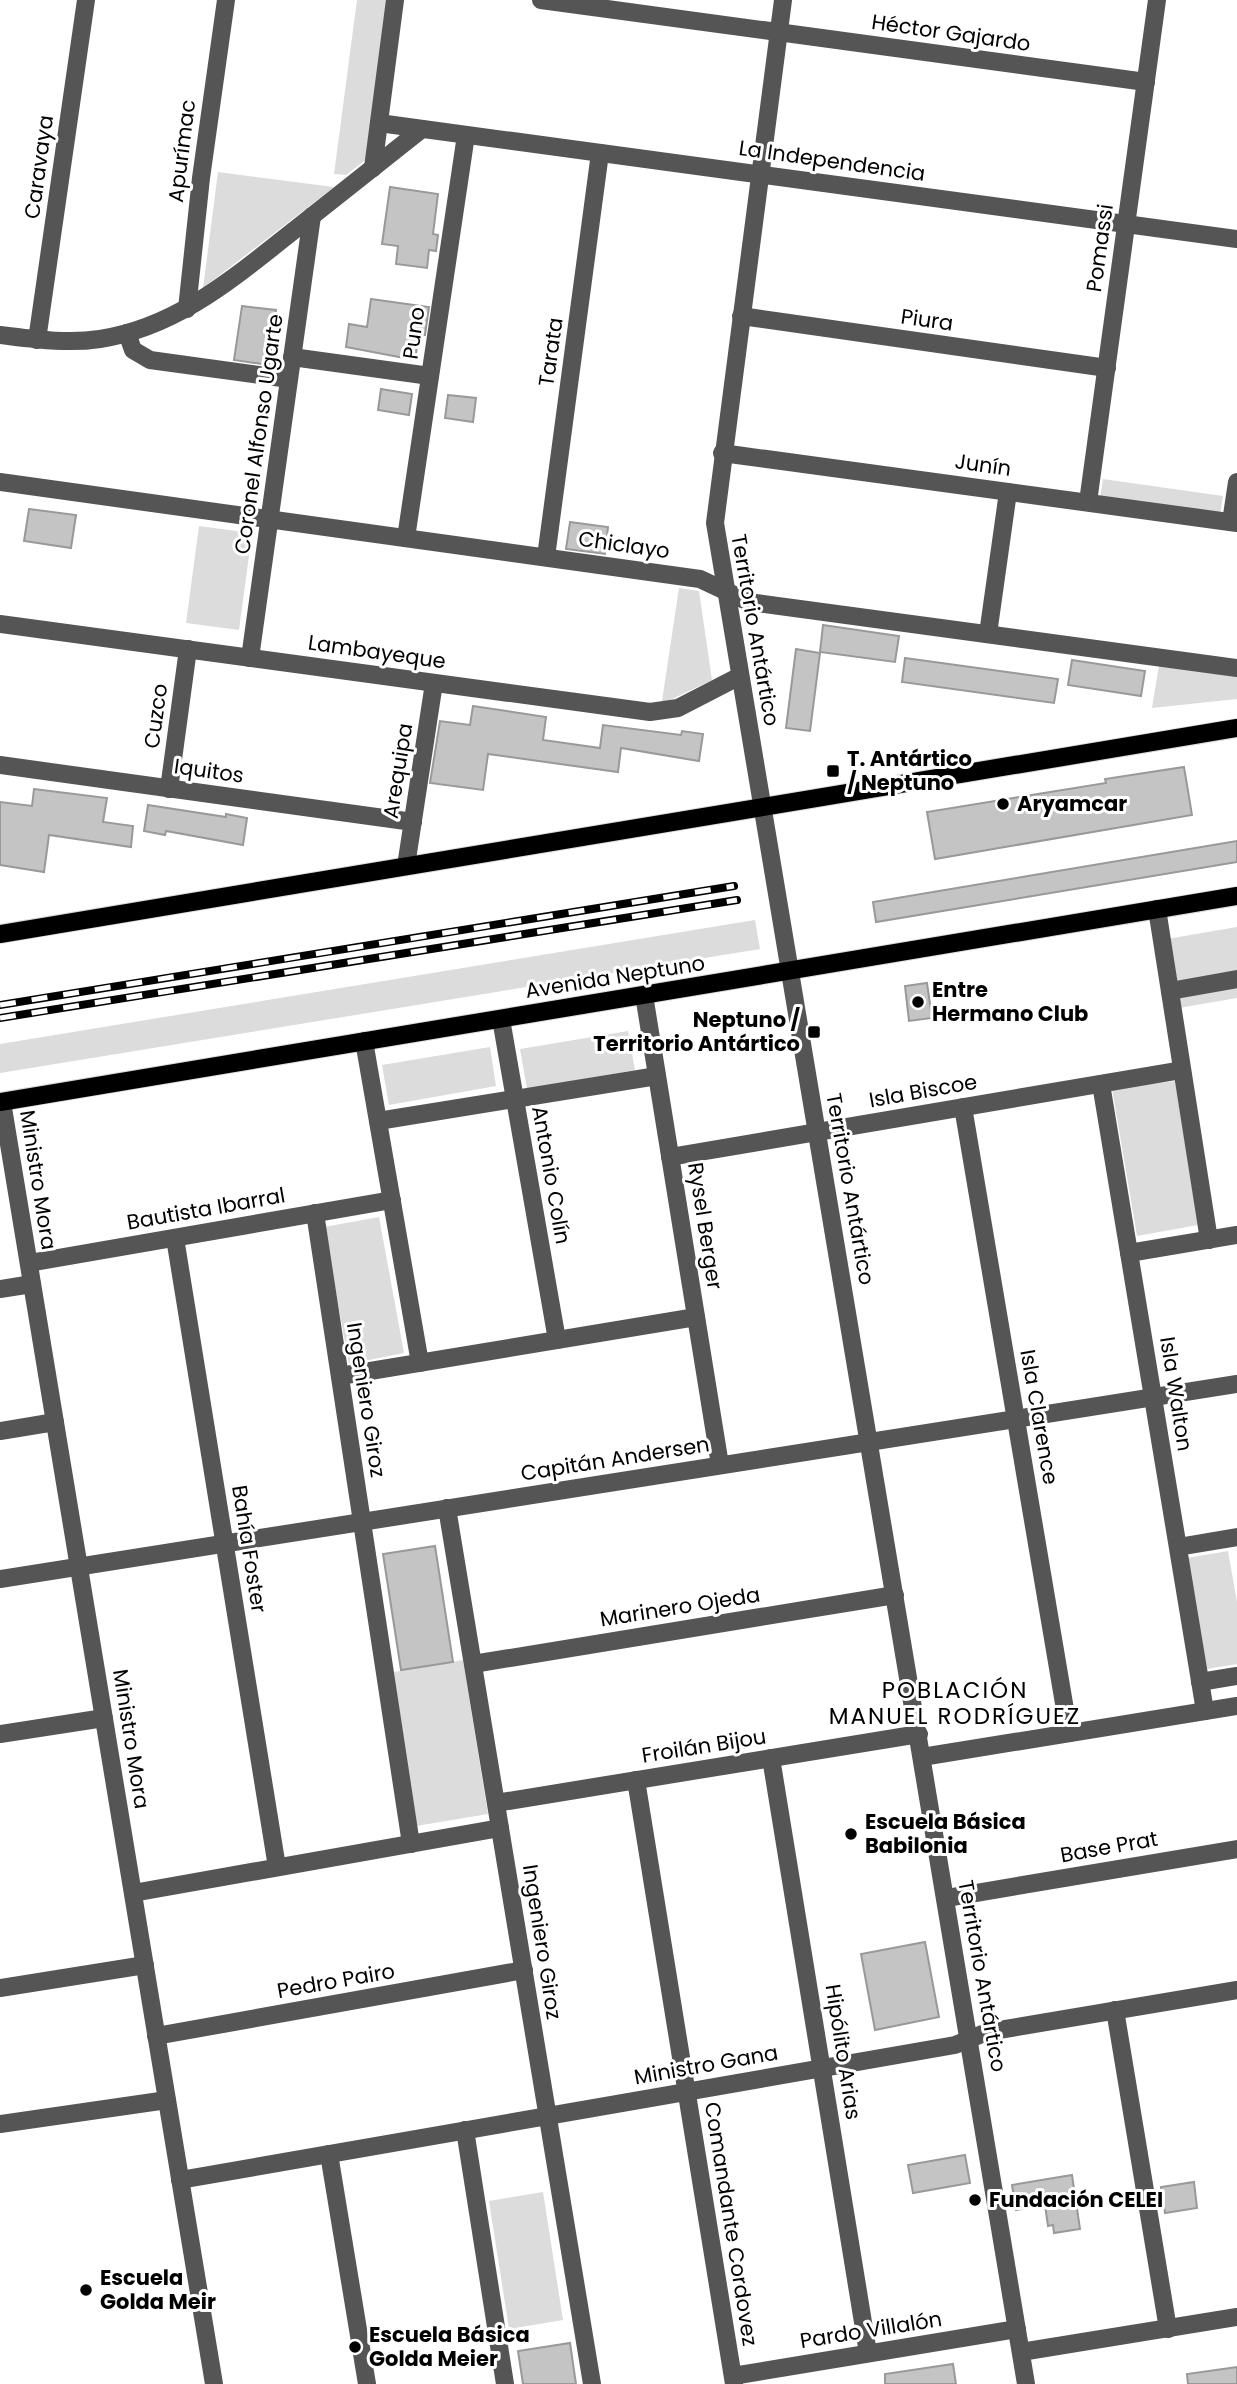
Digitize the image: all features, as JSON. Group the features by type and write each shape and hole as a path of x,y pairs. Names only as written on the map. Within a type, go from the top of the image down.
{"main road":[{"path":"0,934 1237,728"},
{"name":"Avenida Neptuno","path":"1,1102 1237,896"}],"street":[{"name":"Caravaya","path":"37,340 86,0"},
{"name":"Apurímac","path":"187,309 201,178 226,0"},
{"path":"373,168 395,0"},
{"name":"Héctor Gajardo","path":"541,0 1146,82"},
{"name":"Territorio Antártico","path":"783,0 715,523 724,590 1027,2384"},
{"name":"Pomassi","path":"1088,502 1157,0"},
{"name":"La Independencia","path":"379,123 1237,239"},
{"path":"0,335 78,342 127,333 187,309 235,278 422,129"},
{"name":"Puno","path":"406,538 466,135"},
{"name":"Tarata","path":"546,557 600,153"},
{"name":"Coronel Alfonso Ugarte","path":"250,658 312,216"},
{"name":"Piura","path":"741,316 1107,368"},
{"path":"127,333 134,350 150,360 289,379"},
{"path":"292,357 430,376"},
{"name":"Junín","path":"722,453 1234,522"},
{"name":"Chiclayo","path":"0,482 700,579 749,602 1237,668"},
{"path":"1234,522 1237,482"},
{"path":"988,634 1008,492"},
{"name":"Lambayeque","path":"0,624 657,713 678,708 740,676"},
{"name":"Cuzco","path":"169,789 188,649"},
{"name":"Arequipa","path":"406,866 434,683"},
{"name":"Iquitos","path":"0,765 413,822"},
{"path":"1157,909 1209,1240"},
{"path":"1170,991 1237,979"},
{"name":"Rysel Berger","path":"644,995 720,1465"},
{"name":"Antonio Colín","path":"501,1019 557,1340"},
{"path":"364,1041 420,1363"},
{"name":"Isla Biscoe","path":"670,1157 1182,1070"},
{"path":"378,1121 657,1076"},
{"name":"Isla Walton","path":"1101,1084 1205,1711"},
{"name":"Ministro Mora","path":"1,1102 214,2384"},
{"name":"Isla Clarence","path":"963,1108 1069,1733"},
{"name":"Bautista Ibarral","path":"29,1263 392,1200"},
{"name":"Ingeniero Giroz","path":"315,1213 411,1843"},
{"path":"1129,1253 1237,1235"},
{"name":"Bahía Foster","path":"175,1238 277,1867"},
{"path":"0,1289 32,1284"},
{"path":"340,1376 696,1317"},
{"name":"Capitán Andersen","path":"0,1579 1237,1384"},
{"path":"0,1431 55,1422"},
{"name":"Ingeniero Giroz","path":"447,1508 592,2384"},
{"path":"1178,1547 1237,1540"},
{"name":"Marinero Ojeda","path":"473,1664 895,1595"},
{"path":"1200,1682 1237,1676"},
{"path":"922,1757 1237,1706"},
{"path":"0,1734 104,1718"},
{"name":"Froilán Bijou","path":"496,1803 919,1734"},
{"name":"Hipólito Arias","path":"772,1758 868,2353"},
{"name":"Comandante Cordovez","path":"636,1780 733,2380"},
{"path":"133,1892 500,1828"},
{"name":"Base Prat","path":"946,1898 1237,1849"},
{"path":"0,1989 145,1965"},
{"name":"Pedro Pairo","path":"156,2036 524,1970"},
{"name":"Ministro Gana","path":"180,2180 955,2045 987,2032 1237,1990"},
{"path":"1115,2010 1168,2329"},
{"path":"0,2124 167,2100"},
{"path":"465,2130 505,2384"},
{"path":"329,2154 367,2384"},
{"path":"1021,2352 1237,2318"},
{"name":"Pardo Villalón","path":"733,2380 868,2353 1017,2329"}],"shaded area":[{"path":"357,0 390,0 368,158 346,175 334,174"},
{"path":"218,172 334,187 203,288"},
{"path":"1103,479 1223,496 1220,515 1100,499"},
{"path":"199,526 252,533 239,630 186,623"},
{"path":"679,588 699,591 712,680 668,701 662,701"},
{"path":"1159,665 1237,677 1237,699 1152,708"},
{"path":"755,920 760,949 0,1073 0,1044"},
{"path":"1237,927 1237,998 1179,1008 1167,939"},
{"path":"628,1031 635,1070 527,1089 520,1049"},
{"path":"490,1047 496,1086 389,1105 382,1065"},
{"path":"1175,1081 1198,1225 1137,1236 1112,1089"},
{"path":"379,1217 404,1353 349,1364 324,1227"},
{"path":"1228,1551 1237,1602 1237,1664 1207,1669 1187,1558"},
{"path":"463,1660 488,1814 416,1826 394,1672"},
{"path":"543,2192 563,2320 509,2329 489,2201"}],"building":[{"path":"390,187 438,194 433,234 438,235 436,251 429,250 427,268 396,264 398,246 382,244"},
{"path":"371,299 429,307 425,335 419,334 415,360 346,347 349,324 367,327"},
{"path":"242,306 276,310 269,365 234,360"},
{"path":"381,389 412,394 409,415 378,410"},
{"path":"448,395 476,398 473,422 445,418"},
{"path":"29,509 76,515 71,548 24,541"},
{"path":"570,522 608,527 605,554 566,549"},
{"path":"823,625 899,636 895,662 820,652"},
{"path":"796,649 820,653 810,731 786,728"},
{"path":"905,658 1058,679 1054,703 902,682"},
{"path":"1072,660 1145,671 1141,696 1068,685"},
{"path":"473,706 546,717 543,740 600,748 603,725 681,735 682,731 703,734 699,761 621,748 618,772 488,754 483,790 430,783 440,721 470,725"},
{"path":"1184,767 1192,815 935,859 927,812 1106,783 1105,779"},
{"path":"34,789 107,798 103,822 133,826 131,847 49,835 44,872 0,865 0,802 32,806"},
{"path":"148,805 247,818 243,845 166,831 165,835 144,831"},
{"path":"1237,841 1237,862 876,922 873,902"},
{"name":"Entre Hermano Club","path":"927,983 932,1018 909,1021 905,986"},
{"path":"435,1546 453,1662 401,1670 383,1554"},
{"path":"925,1942 939,2017 875,2030 861,1954"},
{"path":"965,2155 970,2183 913,2193 908,2165"},
{"path":"1072,2175 1080,2229 1054,2233 1053,2225 1048,2226 1045,2205 1016,2210 1012,2185"},
{"path":"1194,2182 1197,2208 1165,2213 1161,2187"},
{"path":"570,2343 576,2384 523,2384 518,2351"},
{"path":"953,2364 956,2384 885,2384 885,2374"},
{"path":"1237,2367 1237,2384 1188,2384 1187,2374"}],"railway":[{"path":"0,1005 734,886"},
{"path":"0,1018 737,900"}],"place":[{"name":"T. Antártico / Neptuno","path":"833,771"},
{"name":"Aryamcar","path":"1003,804"},
{"name":"Entre Hermano Club","path":"918,1002"},
{"name":"Neptuno / Territorio Antártico","path":"814,1032"},
{"name":"Escuela Básica Babilonia","path":"851,1834"},
{"name":"Fundación CELEI","path":"975,2200"},
{"name":"Escuela Golda Meir","path":"86,2290"},
{"name":"Escuela Básica Golda Meier","path":"355,2347"}],"district":[{"name":"POBLACIÓN MANUEL RODRÍGUEZ","path":"955,1703"}]}
